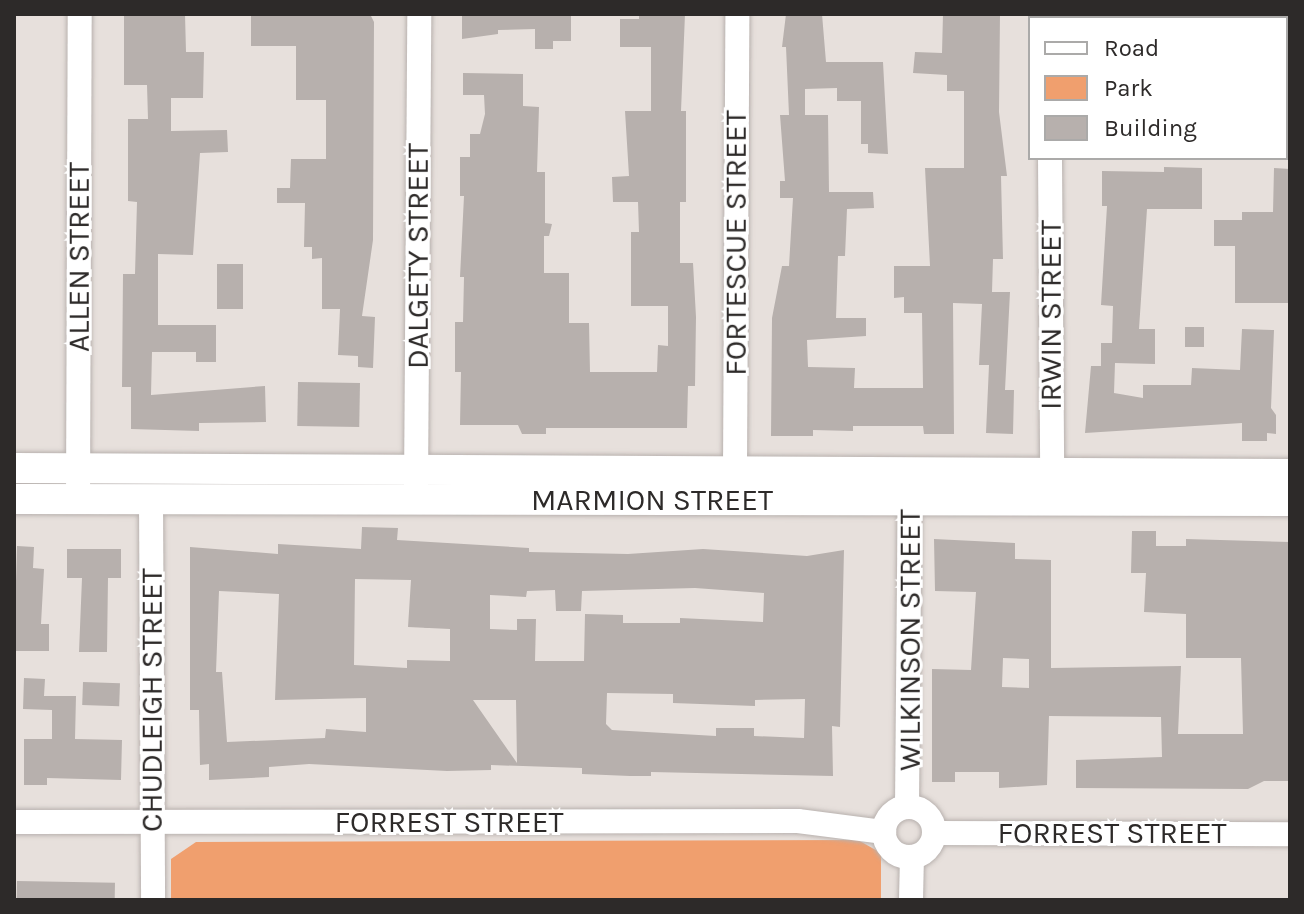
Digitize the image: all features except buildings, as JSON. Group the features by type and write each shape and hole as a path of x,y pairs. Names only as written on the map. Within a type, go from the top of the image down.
{"main road":[{"name":"MARMION STREET","path":"14,468 78,468 416,485 910,486 1290,501"},
{"name":"MARMION STREET","path":"14,499 151,499 735,472 910,486 1052,473 1290,474"}],"street":[{"name":"ALLEN STREET","path":"78,500 80,14"},
{"name":"DALGETY STREET","path":"416,485 419,14"},
{"name":"FORTESCUE STREET","path":"735,472 737,14"},
{"name":"IRWIN STREET","path":"1050,160 1052,473"},
{"name":"WILKINSON STREET","path":"907,807 910,486"},
{"name":"CHUDLEIGH STREET","path":"151,499 153,900"},
{"path":"907,807 929,817 934,833 928,848 912,857 893,851 884,832 893,812 907,807"},
{"name":"FORREST STREET","path":"14,822 798,821 884,832"},
{"name":"FORREST STREET","path":"934,833 1290,834"},
{"path":"911,900 912,857"}],"green space":[{"path":"858,840 881,853 881,900 171,900 171,859 196,842"}]}
